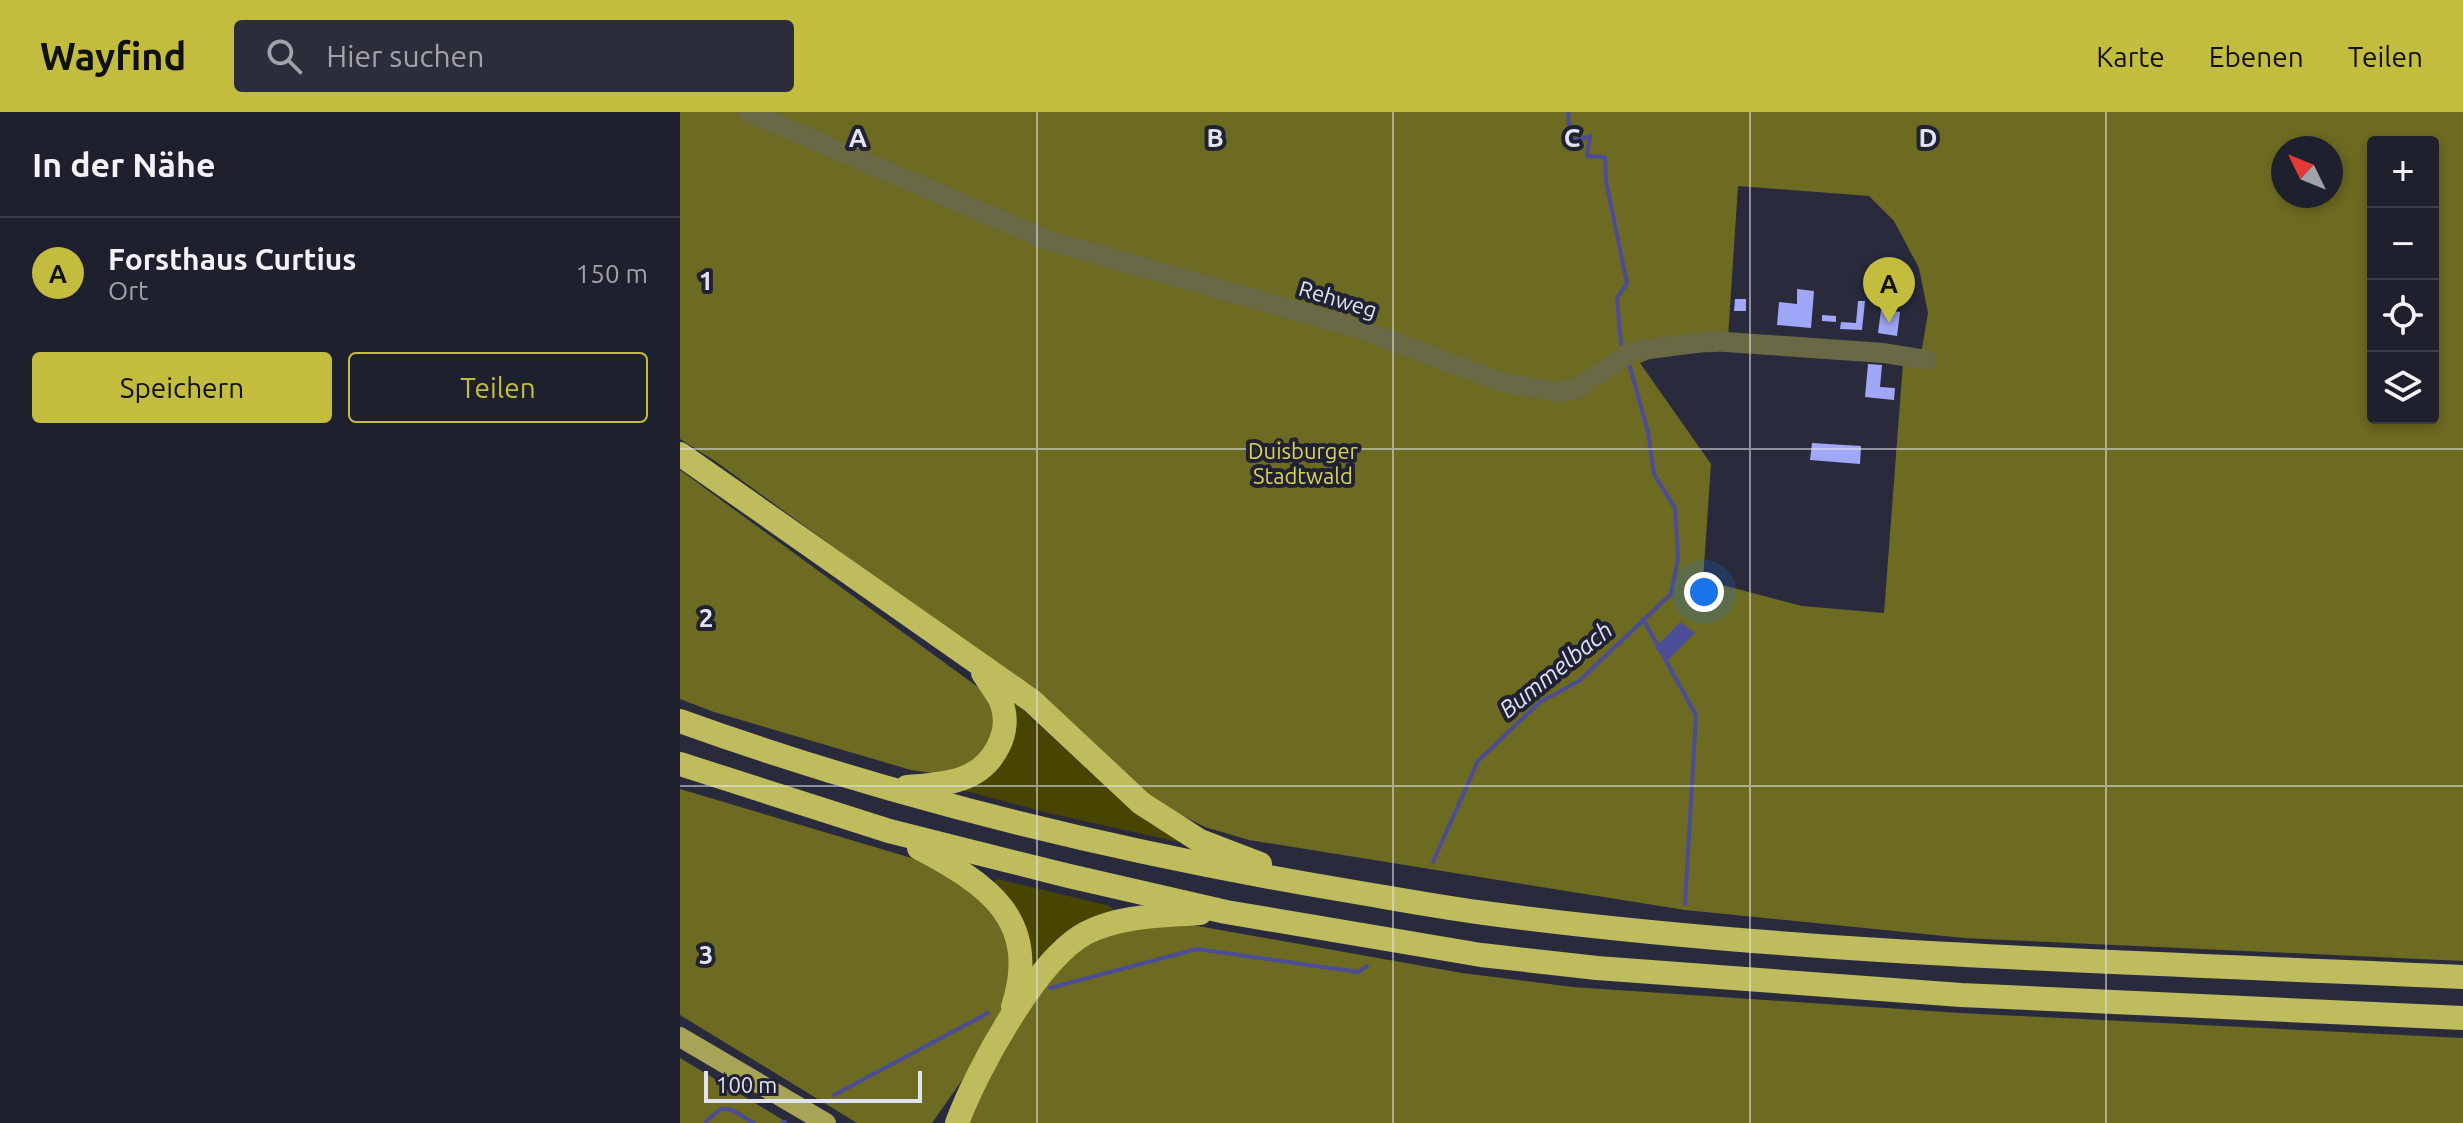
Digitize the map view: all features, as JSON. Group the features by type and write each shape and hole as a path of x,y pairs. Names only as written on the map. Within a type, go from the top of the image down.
{"highway":[{"path":"680,454 1032,701 1141,803 1173,825 1200,841 1314,885"},
{"path":"888,788 948,784 977,773 991,761 1004,736 1004,718 1000,700 977,664"},
{"path":"680,721 888,788 1080,838 1314,885 1487,914 1744,941 1980,956 2463,977"},
{"path":"680,764 889,831 1069,876 1226,912 1481,955 1597,968 1961,995 2463,1018"},
{"path":"889,831 972,877 994,897 1011,923 1019,944 1020,965 1018,992 1008,1024"},
{"path":"957,1123 970,1089 1008,1024 1040,977 1060,954 1085,933 1110,923 1138,918 1226,912"},
{"path":"939,1123 970,1089"}],"main road":[{"path":"680,1037 826,1123"}],"lane":[{"name":"Rehweg","path":"748,112 1047,240 1360,329 1501,382 1556,392 1575,389 1633,351 1711,341 1884,353 1927,360"}],"shaded area":[{"path":"1680,622 1695,633 1668,660 1655,648"},
{"path":"1008,696 1099,780 1183,843 962,790"},
{"path":"997,879 1110,906 1114,911 1031,976 992,884"}],"green space":[{"name":"Duisburger Stadtwald","path":"680,112 2463,112 2463,961 1964,938 1685,910 1249,840 1205,827 1159,804 962,640 680,439","holes":["1738,186 1869,196 1894,221 1919,268 1928,313 1919,366 1903,363 1884,613 1802,606 1703,580 1711,464 1640,363 1664,353 1718,352 1728,337"]},
{"path":"680,470 982,690 991,701 996,734 974,765 947,775 911,770 714,712 680,699"},
{"path":"680,789 945,868 1007,924 1011,994 972,1066 932,1123 857,1123 680,1015"},
{"path":"1192,925 1462,973 1573,987 1960,1013 2463,1038 2463,1123 963,1123 1041,987 1063,960 1114,930"},
{"path":"680,1058 788,1123 680,1123"}],"building":[{"path":"1797,289 1814,291 1811,328 1777,325 1779,302 1797,304"},
{"path":"1735,299 1746,299 1746,311 1734,311"},
{"path":"1858,301 1865,301 1862,330 1840,329 1841,322 1856,323"},
{"path":"1881,310 1900,312 1897,336 1878,333"},
{"path":"1822,315 1836,316 1836,322 1822,321"},
{"path":"1868,364 1882,365 1880,387 1895,388 1894,400 1865,397"},
{"path":"1812,443 1861,446 1860,464 1810,460"}],"waterway":[{"name":"Bummelbach","path":"1568,112 1569,127 1575,141 1590,136 1587,156 1605,157 1606,181 1627,283 1617,298 1621,344"},
{"name":"Bummelbach","path":"1433,862 1478,761 1540,702 1579,681 1671,594 1678,559 1675,508 1654,474 1648,432 1630,367"},
{"path":"1643,619 1696,715 1685,904"},
{"name":"Bummelbach","path":"1050,988 1197,949 1358,972 1367,966"},
{"name":"Bummelbach","path":"834,1095 988,1013"},
{"name":"Bummelbach","path":"706,1121 721,1109 730,1109 754,1123"}],"place":[{"name":"Forsthaus Curtius","path":"1889,323"}]}
